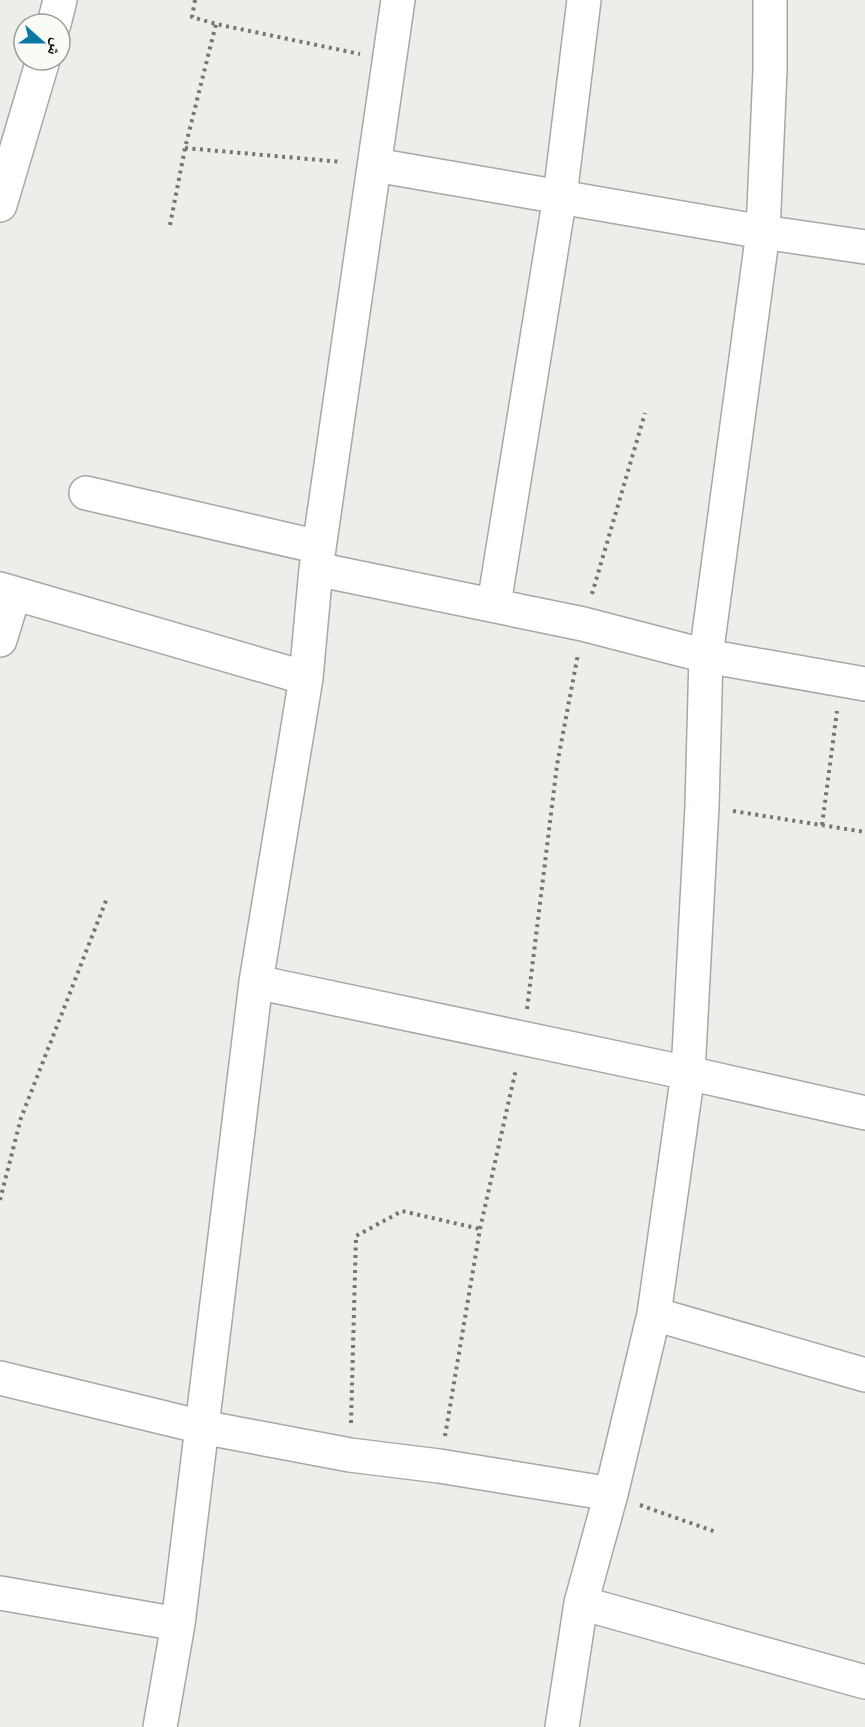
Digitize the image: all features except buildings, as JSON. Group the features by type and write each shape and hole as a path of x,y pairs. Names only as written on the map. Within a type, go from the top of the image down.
{"street":[{"path":"160,1727 178,1624 256,982 306,678 318,558 398,0"},
{"path":"494,604 560,196 584,0"},
{"path":"562,1727 581,1603 611,1494 654,1314 688,1073 702,806 706,656 763,232 770,70 770,0"},
{"path":"0,205 39,72"},
{"path":"375,165 763,232 865,247"},
{"path":"86,494 494,604 706,656 853,683"},
{"path":"0,640 7,591 306,678"},
{"path":"256,982 688,1073 865,1113"},
{"path":"654,1314 865,1375"},
{"path":"0,1378 202,1427 350,1455 440,1466 611,1494"},
{"path":"0,1593 178,1624"},
{"path":"581,1603 865,1682"}],"path":[{"path":"195,0 192,17 390,61"},
{"path":"170,225 185,148 216,24"},
{"path":"185,148 375,165"},
{"path":"440,1466 480,1228 523,1038 557,765 583,624 645,413"},
{"path":"822,825 853,683"},
{"path":"702,806 865,832"},
{"path":"0,1200 21,1118 107,898"},
{"path":"350,1455 356,1236 402,1211 480,1228"},
{"path":"611,1494 716,1532"}]}
